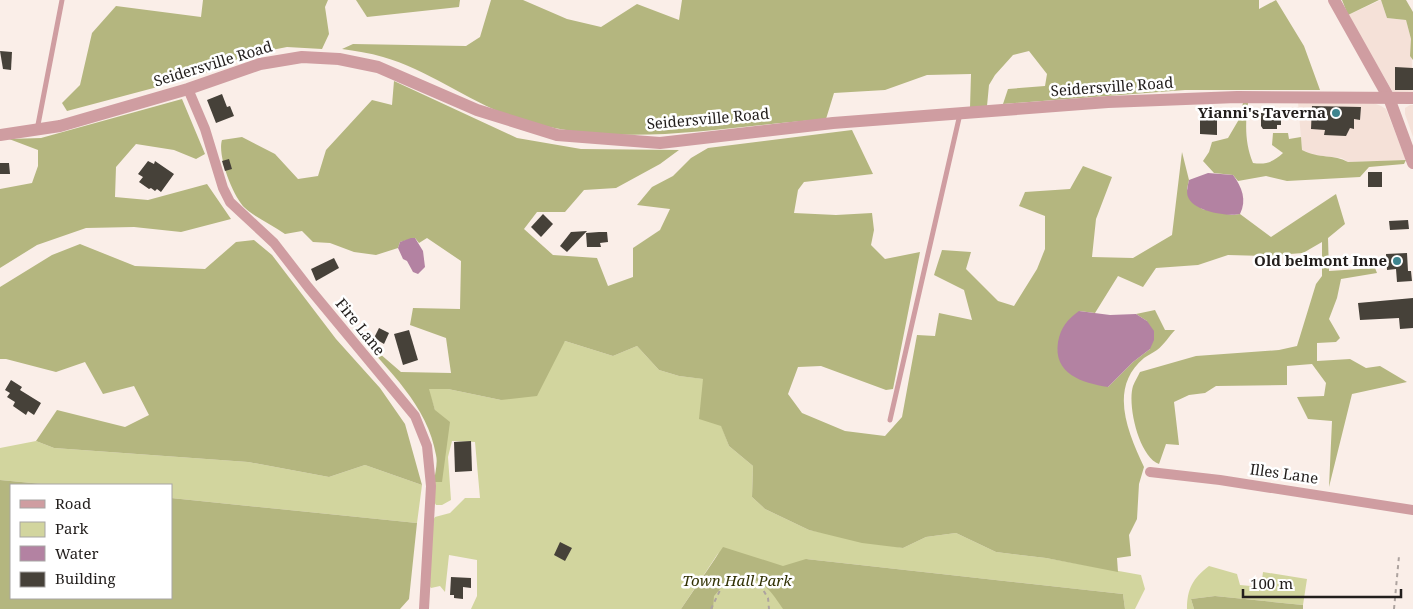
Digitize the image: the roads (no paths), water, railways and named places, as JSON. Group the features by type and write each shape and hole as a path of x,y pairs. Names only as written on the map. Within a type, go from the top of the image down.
{"street":[{"path":"1334,0 1388,98 1413,163"},
{"name":"Seidersville Road","path":"0,135 37,130 188,89 265,63 302,57 339,59 378,67 477,110 557,135 660,143 833,123 1189,98 1413,98"},
{"name":"Fire Lane","path":"188,89 205,129 223,188 230,202 274,243 314,295 415,416 427,446 431,486 424,609"},
{"name":"Illes Lane","path":"1150,472 1249,484 1413,510"}],"lane":[{"path":"37,130 62,0"},
{"path":"890,420 960,114"}],"water":[{"path":"1208,173 1233,175 1239,184 1243,199 1240,214 1219,214 1196,206 1191,202 1187,193 1189,180"},
{"path":"415,238 423,251 425,267 418,274 413,272 407,261 403,259 398,248 400,242"},
{"path":"1079,311 1110,315 1136,314 1147,321 1154,331 1154,340 1150,349 1133,362 1108,387 1089,383 1071,375 1060,362 1058,342 1061,332 1068,321"}],"place":[{"name":"Yianni's Taverna","path":"1336,113"},
{"name":"Old belmont Inne","path":"1397,261"}],"park label":[{"name":"Town Hall Park","path":"737,581"}]}
